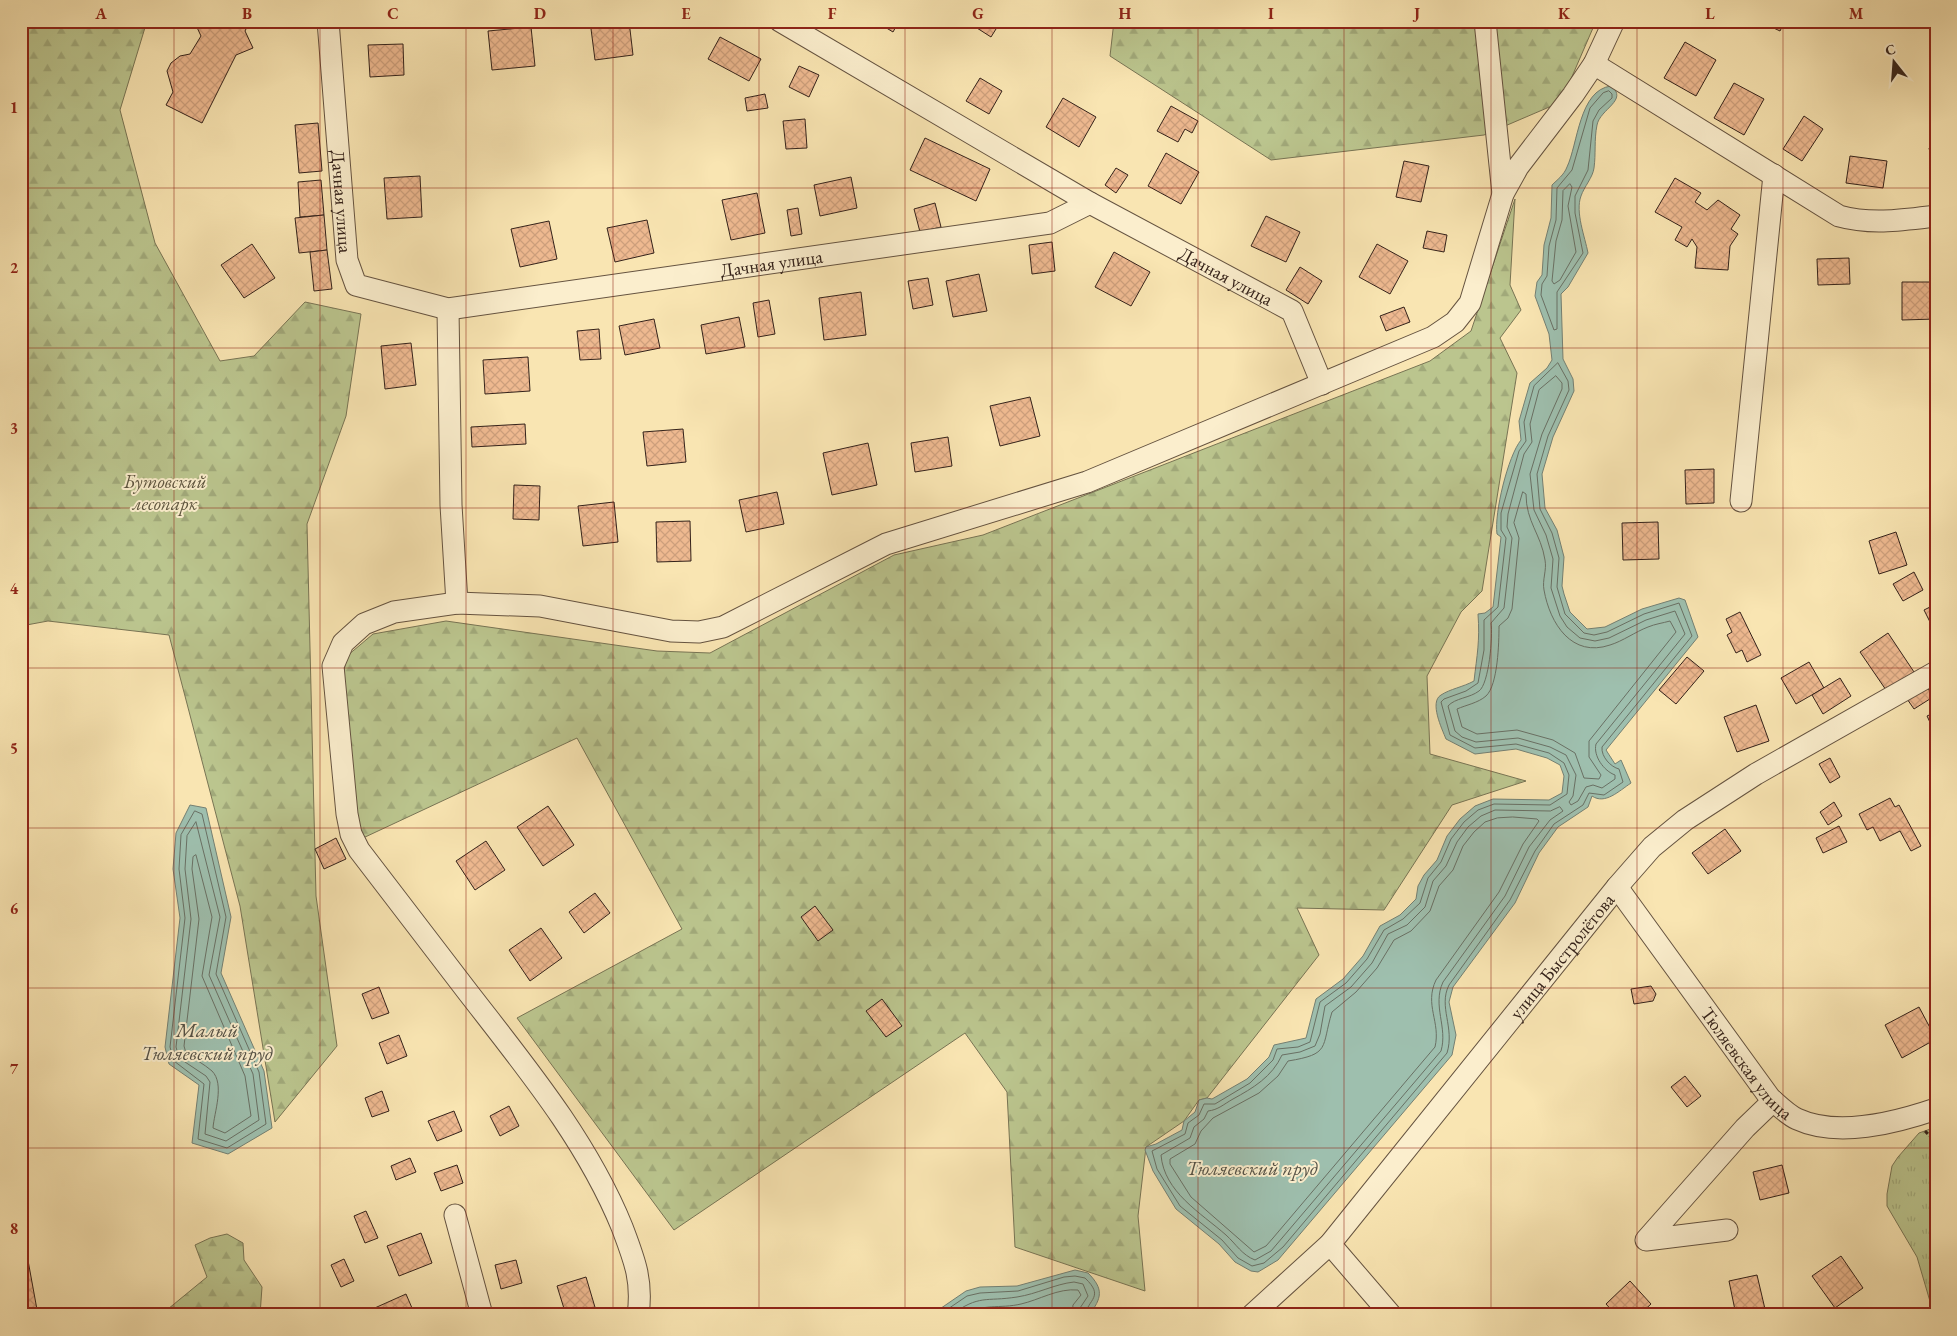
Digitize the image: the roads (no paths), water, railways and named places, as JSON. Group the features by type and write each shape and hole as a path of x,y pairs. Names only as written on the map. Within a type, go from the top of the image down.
{"street":[{"name":"Дачная улица","path":"328,21 346,260 356,285 448,309 1050,223 1090,203"},
{"name":"Дачная улица","path":"780,21 1090,203 1292,311 1322,384"},
{"path":"1485,21 1503,194"},
{"path":"638,1315 641,1294 637,1266 608,1192 588,1155 530,1073 359,850 351,834 347,814 334,666 343,643 364,624 394,612 456,603 540,606 671,631 699,632 723,626 886,544 1087,482 1434,337 1455,322 1470,303 1503,194 1518,167 1573,95 1594,64 1614,21"},
{"path":"1594,64 1839,216 1858,222 1892,222 1936,216"},
{"path":"1741,501 1774,176"},
{"path":"448,309 451,505 456,603"},
{"name":"улица Быстролётова","path":"1252,1315 1330,1244 1617,887 1652,847 1685,820 1756,774 1936,672"},
{"name":"Тюляевская улица","path":"1617,887 1773,1101 1797,1119 1827,1127 1868,1127 1904,1120 1936,1109"},
{"path":"1727,1230 1646,1240 1745,1128 1773,1101"},
{"path":"455,1214 482,1315"},
{"path":"1330,1244 1392,1315"}],"water":[{"name":"Тюляевский пруд","path":"1611,86 1616,91 1617,96 1612,105 1599,119 1595,163 1579,202 1581,224 1588,253 1568,287 1561,294 1563,359 1573,379 1574,391 1553,437 1542,474 1545,508 1557,530 1564,557 1562,586 1570,612 1587,629 1605,627 1642,609 1679,598 1685,600 1698,637 1606,750 1615,764 1621,760 1631,783 1607,798 1602,799 1592,796 1588,807 1558,827 1539,853 1515,903 1453,987 1449,1002 1456,1035 1452,1055 1278,1260 1258,1272 1251,1271 1235,1262 1219,1244 1176,1209 1153,1171 1145,1150 1146,1147 1156,1144 1182,1130 1184,1121 1195,1112 1199,1100 1212,1099 1247,1079 1269,1057 1274,1045 1306,1038 1316,999 1343,979 1363,956 1380,926 1400,915 1416,899 1418,886 1424,875 1437,860 1447,836 1460,819 1475,806 1493,799 1549,800 1562,793 1564,776 1560,765 1547,758 1516,749 1475,754 1446,739 1439,723 1436,703 1441,695 1474,681 1479,624 1478,614 1485,613 1493,607 1501,537 1497,534 1497,525 1503,485 1511,458 1521,440 1519,421 1530,383 1547,368 1552,360 1549,334 1535,296 1537,282 1542,275 1544,245 1551,218 1552,185 1567,167 1586,107 1592,97 1600,90"},
{"name":"Малый Тюляевский пруд","path":"190,805 206,808 231,917 221,973 264,1071 272,1128 228,1154 192,1143 199,1085 169,1064 165,1047 180,918 173,869 176,833"},
{"path":"1075,1270 1088,1273 1099,1289 1097,1304 1089,1315 931,1315 966,1291 980,1287 1017,1286"}],"park label":[{"name":"Бутовский лесопарк","path":"165,492"}]}
